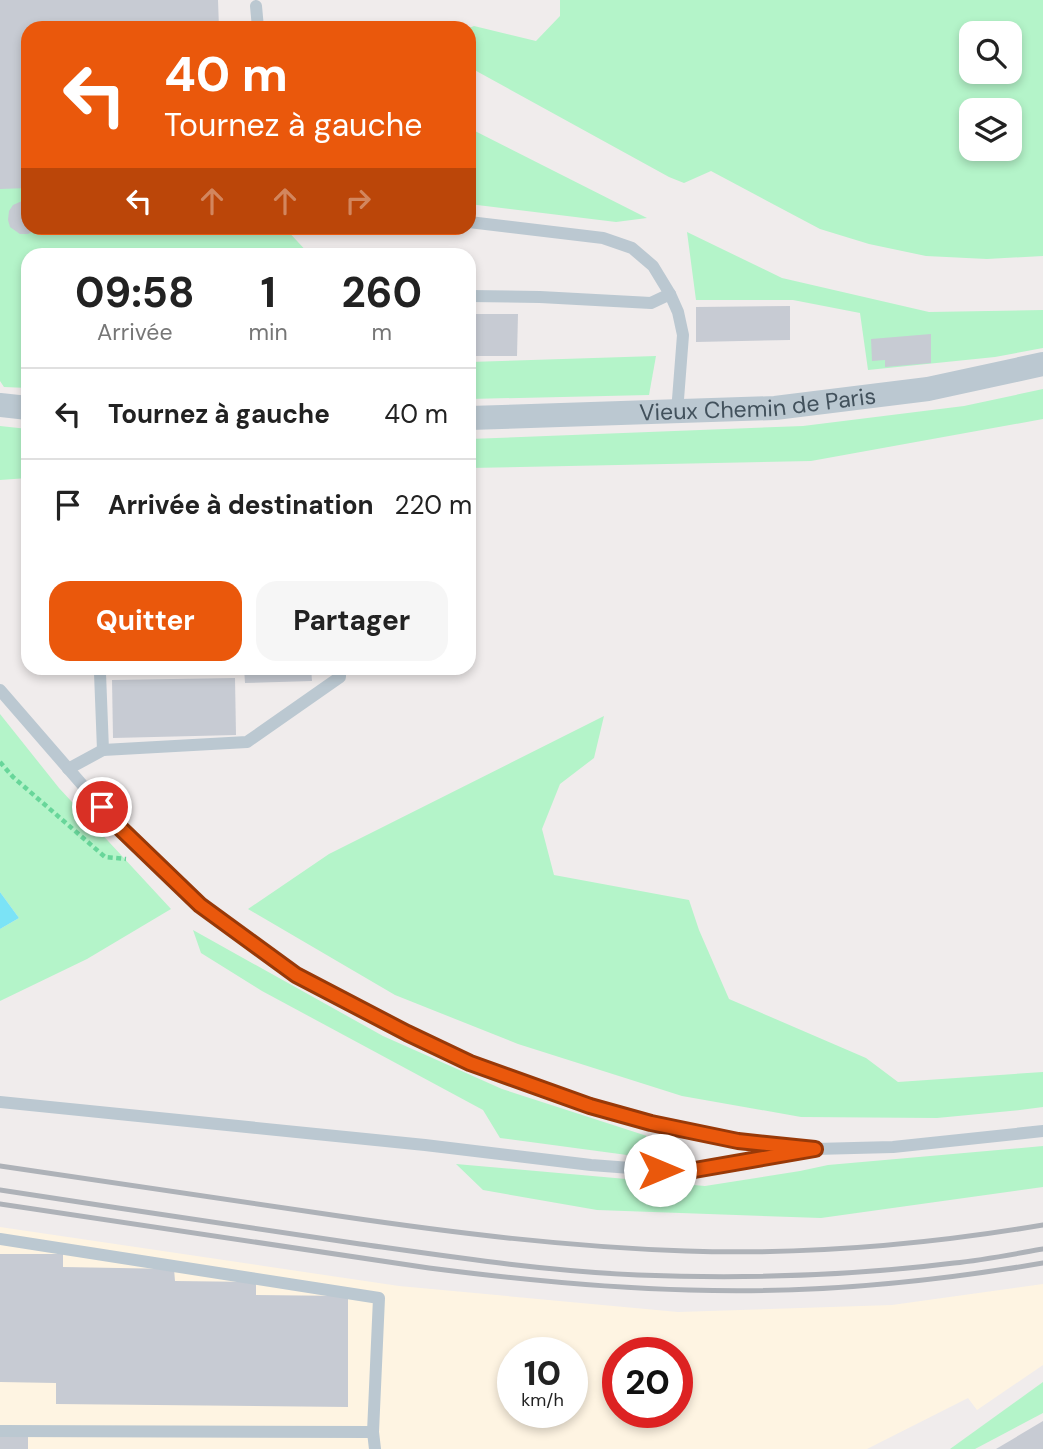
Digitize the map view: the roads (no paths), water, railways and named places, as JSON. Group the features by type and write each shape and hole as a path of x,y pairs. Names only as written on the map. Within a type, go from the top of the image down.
{"street":[{"name":"Vieux Chemin de Paris","path":"476,418 775,408 928,389 1043,364"},
{"path":"0,405 21,407"}],"lane":[{"path":"256,6 257,21"},
{"path":"476,223 603,238 632,248 653,265 670,293 683,335 677,412"},
{"path":"476,296 540,296 650,303 670,293"},
{"path":"100,675 103,750"},
{"path":"68,769 103,750 247,742 340,675"},
{"path":"0,690 118,826 200,905 296,975 470,1063 590,1106 651,1123 738,1141 815,1149 893,1147 1043,1131"},
{"path":"0,1102 591,1165 683,1172 815,1149"},
{"path":"0,1239 379,1298 373,1432 375,1449"},
{"path":"0,1431 373,1432"}],"water":[{"path":"0,892 19,918 0,929"}],"railway":[{"path":"0,1166 426,1228 555,1243 642,1249 731,1252 820,1250 910,1243 1043,1225"},
{"path":"0,1190 429,1254 533,1267 638,1275 717,1277 836,1274 965,1262 1043,1249"},
{"path":"0,1204 429,1268 624,1287 733,1291 866,1286 1043,1263"}]}
